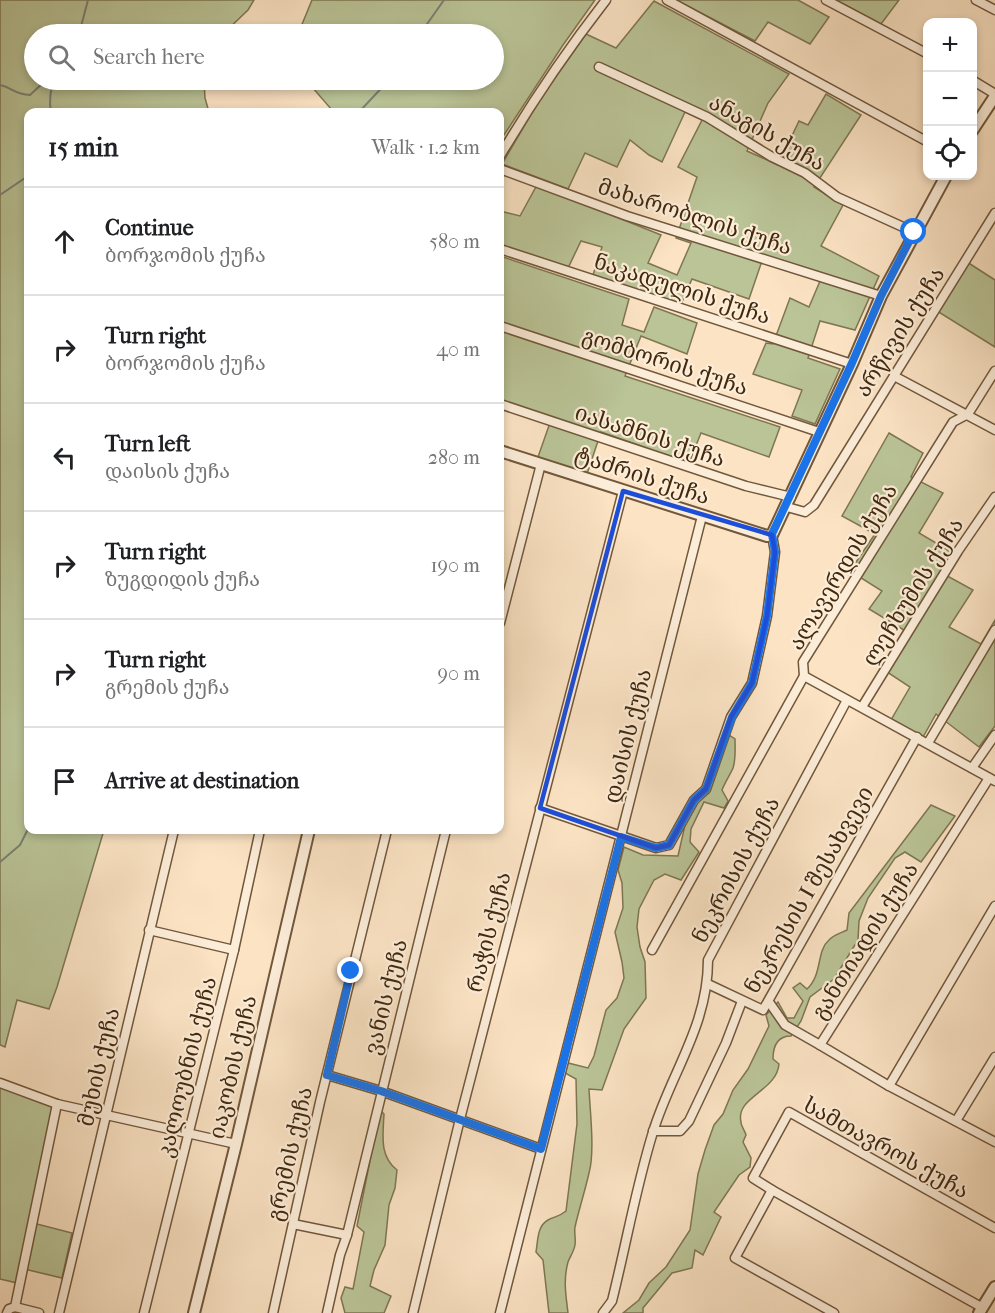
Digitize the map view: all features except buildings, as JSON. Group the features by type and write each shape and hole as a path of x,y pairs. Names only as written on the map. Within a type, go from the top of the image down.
{"street":[{"path":"504,149 539,91 575,39 606,0"},
{"path":"667,0 923,140"},
{"path":"826,0 923,52"},
{"path":"976,0 995,10"},
{"name":"ანაგის ქუჩა","path":"599,68 707,117 772,157 805,173 837,196 914,232"},
{"path":"975,126 995,95 977,83"},
{"name":"მახარობლის ქუჩა","path":"504,170 627,216 881,296"},
{"path":"540,808 656,848 669,845 694,800 706,789 732,717 752,683 767,616 775,552 772,534 789,502 881,296 944,180"},
{"name":"არწივის ქუჩა","path":"789,502 806,513 814,505 995,213"},
{"name":"ნაკადულის ქუჩა","path":"504,250 852,363"},
{"name":"გომბორის ქუჩა","path":"504,327 819,432"},
{"name":"ალავერდის ქუჩა","path":"652,950 804,676 803,662 952,422 968,414 995,371"},
{"path":"894,376 995,430"},
{"name":"იასამნის ქუჩა","path":"504,405 789,502"},
{"name":"ტაძრის ქუჩა","path":"504,452 766,536 772,534"},
{"path":"504,607 541,464"},
{"name":"რაჭის ქუჩა","path":"413,1313 460,1119 623,491"},
{"name":"ლეჩხუმის ქუჩა","path":"862,707 958,551 995,497"},
{"name":"დაისის ქუჩა","path":"500,1313 702,516"},
{"path":"928,743 995,630"},
{"path":"804,676 992,779"},
{"name":"ნეკრისის ქუჩა","path":"603,1313 612,1301 654,1131 696,1029 708,984 708,960 847,700"},
{"path":"972,768 995,735"},
{"name":"ნეკრესის I შესახვევი","path":"708,984 763,1010 916,737"},
{"name":"განთიადის ქუჩა","path":"992,779 820,1045 889,1086 995,1142"},
{"name":"მუხის ქუჩა","path":"59,1313 173,834"},
{"name":"კალოუბნის ქუჩა","path":"144,1313 234,950 260,834"},
{"name":"იაკობის ქუჩა","path":"194,1313 308,834"},
{"name":"გრემის ქუჩა","path":"273,1313 327,1075 386,834"},
{"name":"ვანის ქუჩა","path":"327,1313 445,834"},
{"path":"889,1086 995,906"},
{"path":"149,930 234,950"},
{"path":"654,1131 680,1131 689,1121 726,1043 742,1001"},
{"path":"769,1002 785,1025 820,1045"},
{"path":"956,1121 995,1057"},
{"path":"327,1075 381,1091 541,1149"},
{"path":"0,1083 57,1104 236,1144"},
{"path":"15,1307 57,1104"},
{"name":"სამთავროს ქუჩა","path":"772,1190 753,1178 789,1112 995,1228"},
{"path":"834,1313 735,1258 772,1190 981,1310 995,1287"},
{"path":"293,1224 346,1235"},
{"path":"7,1313 9,1309 15,1307 39,1313"}],"highlighted area":[{"path":"623,491 772,535 775,552 767,616 752,683 731,717 706,789 694,800 669,845 656,848 540,808"}],"green space":[{"path":"0,0 254,0 248,10 233,24 24,24 24,90 205,90 208,108 24,108 24,834 103,834 49,1009 17,1000 5,1047 0,1045"},
{"path":"312,0 595,0 504,135 504,108 330,108 315,90 504,90 504,24 302,24"},
{"path":"676,0 798,0 829,17 810,44 768,22 755,41"},
{"path":"836,0 899,0 881,24"},
{"path":"654,1 789,74 768,103 747,151 778,165 799,121 808,125 826,94 861,115 814,187 843,205 821,246 879,276 855,330 820,321 808,358 840,369 815,424 792,416 802,390 753,374 766,343 773,344 790,298 809,307 823,274 764,255 749,299 692,279 681,304 593,275 602,247 581,241 568,268 504,246 504,212 520,216 537,185 661,235 648,263 677,275 691,243 676,238 697,177 678,167 702,120 685,112 662,162 630,140 617,167 585,153 568,189 504,165 504,161 540,99 586,34 616,48"},
{"path":"504,257 629,299 622,325 644,332 654,307 697,323 687,354 641,336 625,376 780,427 769,457 701,433 689,463 601,432 587,474 538,457 552,417 504,402"},
{"path":"967,262 995,280 995,347 937,311"},
{"path":"889,433 923,453 911,477 943,493 919,533 953,553 940,572 973,590 949,627 981,644 995,620 995,726 979,747 936,714 923,737 891,720 910,687 881,668 904,630 869,609 882,591 850,571 875,534 842,516"},
{"path":"729,735 735,739 735,761 722,790 728,801 724,808 704,802 691,829 690,842 699,852 681,880 665,874 654,880 639,909 637,927 645,962 646,998 624,1029 602,1090 589,1089 591,1164 575,1227 575,1243 566,1269 565,1288 568,1313 549,1313 543,1260 536,1252 538,1239 544,1223 566,1211 577,1124 576,1079 565,1073 568,1063 588,1068 594,1056 606,1010 617,998 624,978 615,932 623,908 622,883 618,870 624,847 643,855 678,856 685,825 699,800 709,793"},
{"path":"931,805 955,816 921,862 905,852 895,858 868,898 859,921 858,940 834,979 810,997 801,1021 791,1036 782,1038 777,1043 773,1059 779,1064 777,1073 765,1088 744,1106 741,1122 746,1135 743,1142 751,1158 750,1167 739,1175 714,1212 721,1217 703,1255 695,1250 692,1268 672,1273 643,1308 643,1313 623,1313 639,1300 649,1283 666,1267 690,1230 698,1174 705,1150 714,1125 723,1114 733,1090 748,1069 769,1026 766,1015 778,1002 787,1018 794,1018 803,1001 793,988 800,983 807,989 812,983 825,945 833,937 847,930 849,913"},
{"path":"0,1086 53,1107 29,1222 72,1233 62,1278 20,1268 17,1283 0,1279"},
{"path":"380,1110 384,1114 383,1145 387,1158 397,1170 395,1188 389,1205 385,1245 370,1286 391,1296 384,1313 345,1313 341,1298 345,1287 353,1289 364,1232 357,1226"}],"waterway":[{"path":"82,24 88,0"},
{"path":"427,24 444,0"},
{"path":"0,85 30,95 35,90"},
{"path":"50,108 51,90"},
{"path":"363,108 380,90"},
{"path":"0,195 24,179"},
{"path":"0,862 20,845 26,834"}],"route":[{"path":"351,971 327,1075 381,1091 541,1149 621,837 656,848 669,845 680,829 694,800 706,789 732,717 752,683 767,616 775,552 772,534 787,507 881,296 914,232"}]}
